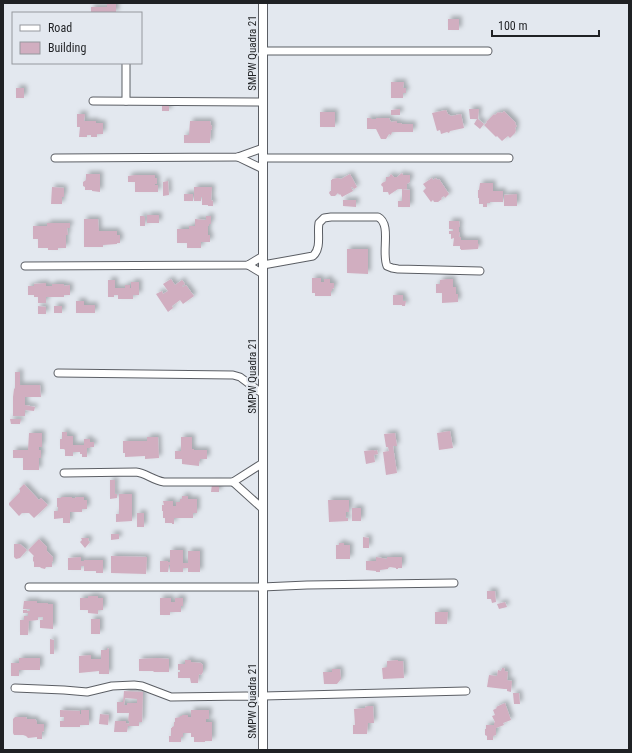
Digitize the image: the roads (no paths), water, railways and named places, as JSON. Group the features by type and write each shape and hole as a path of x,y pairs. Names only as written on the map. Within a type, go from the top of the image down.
{"street":[{"name":"SMPW Quadra 21","path":"263,3 263,750"},
{"path":"263,51 488,51"},
{"path":"126,64 126,102"},
{"path":"93,101 263,102"},
{"path":"55,158 238,157 263,148"},
{"path":"238,157 263,169"},
{"path":"263,158 508,158"},
{"path":"263,265 313,256 318,248 319,223 324,218 378,217 384,223 385,259 388,266 398,269 480,271"},
{"path":"25,266 248,265 263,256"},
{"path":"248,265 263,274"},
{"path":"58,373 233,375 240,377 263,394"},
{"path":"64,473 141,472 157,481 164,482 233,482 263,463"},
{"path":"233,482 263,509"},
{"path":"29,587 454,583"},
{"path":"15,688 87,692 112,686 134,685 142,686 171,697 247,696 263,700 466,691"}]}
